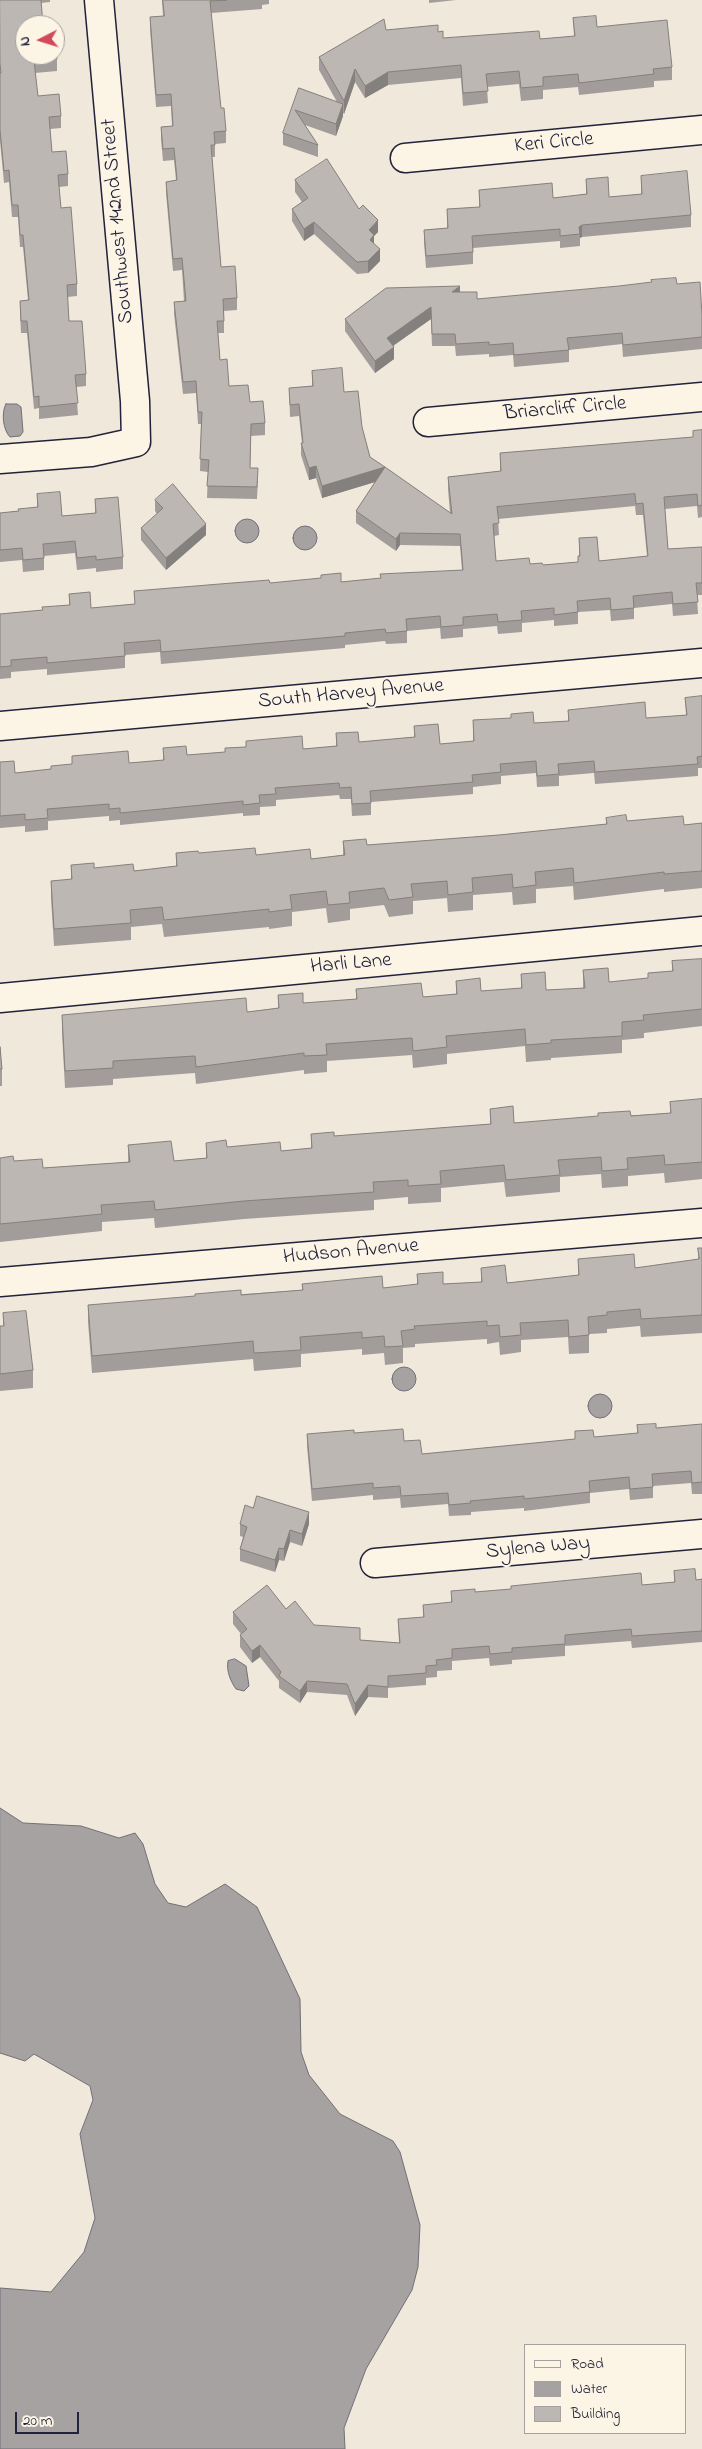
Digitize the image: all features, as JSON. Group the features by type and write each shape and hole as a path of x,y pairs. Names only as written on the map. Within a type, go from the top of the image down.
{"street":[{"name":"Southwest 142nd Street","path":"0,459 91,452 136,442 135,401 99,0"},
{"name":"Keri Circle","path":"405,158 702,130"},
{"name":"Briarcliff Circle","path":"428,422 702,398"},
{"name":"South Harvey Avenue","path":"0,726 702,664"},
{"name":"Harli Lane","path":"0,998 702,932"},
{"name":"Hudson Avenue","path":"0,1282 702,1223"},
{"name":"Sylena Way","path":"375,1563 702,1534"}],"water":[{"path":"6,404 17,404 21,407 23,432 20,436 10,437 4,426 3,416"},
{"path":"247,519 252,520 258,526 258,536 252,542 247,543 242,542 236,536 235,531 236,526 242,520"},
{"path":"305,526 313,530 317,538 313,546 305,550 297,546 293,538 297,530"},
{"path":"404,1367 413,1370 416,1379 413,1388 404,1391 395,1388 392,1379 395,1370"},
{"path":"600,1394 605,1395 611,1401 611,1411 605,1417 600,1418 595,1417 589,1411 588,1406 589,1401 595,1395"},
{"path":"235,1659 246,1666 249,1686 244,1691 236,1689 229,1676 228,1661"},
{"path":"0,1808 23,1823 81,1826 119,1838 135,1833 143,1844 155,1884 168,1903 186,1907 225,1884 257,1907 300,1999 301,2052 309,2075 340,2114 393,2141 400,2152 420,2225 418,2267 412,2290 366,2369 344,2428 345,2449 0,2449 0,2288 51,2292 84,2252 95,2218 80,2134 93,2100 90,2086 34,2054 25,2061 0,2053"}],"building":[{"path":"0,0 41,0 42,15 15,15 15,65 34,65 38,96 59,94 61,116 49,117 52,152 66,151 68,174 58,175 61,208 71,207 77,284 67,285 69,321 82,321 86,374 75,375 78,403 39,407 39,396 34,397 27,321 21,321 20,301 29,300 23,235 20,235 18,205 12,205 9,170 4,171 0,130"},
{"path":"163,0 227,0 210,1 221,108 224,108 226,131 214,132 215,145 211,145 221,267 235,266 237,298 223,299 224,321 217,321 220,360 227,359 229,386 248,385 250,402 263,401 265,423 251,424 250,468 258,468 257,487 207,486 209,460 200,459 202,412 198,412 196,381 183,382 174,302 186,301 182,258 173,259 166,182 177,180 174,148 163,149 161,127 173,126 171,94 156,95 150,17 164,16"},
{"path":"596,16 597,27 667,20 672,67 653,69 654,74 579,83 578,74 543,77 543,86 521,88 519,71 486,74 488,91 463,93 461,65 388,72 365,86 355,69 344,101 319,57 384,19 386,30 438,25 438,32 443,31 443,38 539,31 540,39 575,36 573,18"},
{"path":"299,88 343,104 336,124 295,110 318,145 283,133"},
{"path":"327,159 359,209 363,205 378,220 369,230 374,235 370,240 380,249 368,261 357,262 314,222 304,229 292,209 308,198 295,180"},
{"path":"687,171 691,215 582,225 579,227 580,234 560,236 560,229 472,236 473,252 426,256 424,230 448,228 447,209 480,207 479,190 552,183 553,198 587,194 586,179 608,177 609,197 642,194 641,176"},
{"path":"676,278 677,284 700,282 702,337 623,345 622,333 567,338 569,350 514,355 513,343 489,345 489,342 456,344 455,334 432,334 431,307 387,338 394,347 375,361 345,319 386,288 460,286 452,292 477,292 477,299 619,286"},
{"path":"342,368 344,392 358,391 362,427 370,457 385,467 322,486 316,466 309,468 301,443 303,443 299,404 290,405 289,388 313,386 312,371"},
{"path":"702,430 702,505 698,506 697,494 664,497 668,549 702,547 702,583 696,583 698,602 673,604 672,592 633,596 634,608 611,610 610,598 577,601 578,612 554,615 554,608 521,611 522,620 498,622 497,614 463,617 463,625 441,627 440,616 406,619 407,631 386,633 385,629 345,633 345,636 161,652 160,640 124,643 125,656 47,663 47,657 11,660 11,666 0,667 0,614 43,610 42,607 70,605 69,594 90,592 91,608 135,604 134,591 269,580 270,583 321,578 321,575 341,573 341,582 381,578 380,574 463,570 460,534 400,533 396,539 356,511 385,467 452,514 448,477 501,471 500,453 693,437 693,431","holes":["635,494 636,504 643,503 648,556 599,561 597,537 579,538 580,556 578,556 578,562 543,565 542,563 530,564 529,558 496,561 493,524 499,523 497,507"]},
{"path":"173,484 206,524 166,558 141,528 163,508 155,500"},
{"path":"60,492 62,516 96,513 95,499 118,497 123,557 96,560 96,556 77,558 75,541 43,544 44,558 23,560 22,548 0,550 0,513 38,507 37,494"},
{"path":"702,696 702,756 697,757 698,764 595,772 594,761 558,764 559,774 537,776 536,761 500,764 501,772 472,775 473,782 370,791 371,803 352,804 351,787 340,788 339,783 275,788 276,794 259,795 260,803 243,805 243,801 120,813 120,808 109,809 109,804 47,809 48,818 25,820 25,814 0,816 0,762 14,761 15,773 51,769 51,766 72,764 72,756 128,751 129,763 164,760 163,748 186,746 187,755 225,752 225,748 246,747 246,741 302,736 303,749 337,746 336,733 358,732 359,742 415,737 414,726 438,724 440,744 474,741 473,720 511,718 511,714 533,712 534,723 569,721 568,710 645,702 646,718 687,715 685,698"},
{"path":"626,815 627,821 683,816 684,825 702,823 702,871 664,874 664,872 574,883 573,868 535,872 536,885 513,888 512,874 472,878 473,892 448,895 447,881 411,884 413,897 389,900 384,888 349,892 350,903 328,905 326,891 290,895 292,909 269,912 269,909 164,920 162,907 130,910 131,923 54,929 51,881 72,879 71,865 94,863 94,868 133,864 134,871 177,866 176,853 255,848 256,855 310,849 311,859 345,855 343,841 366,839 367,845 499,835 607,824 606,818"},
{"path":"702,959 702,1009 643,1015 644,1020 622,1022 622,1036 551,1040 551,1043 526,1045 525,1029 446,1036 447,1047 413,1051 412,1038 326,1044 327,1055 304,1056 304,1053 196,1067 195,1056 113,1061 113,1068 65,1071 62,1015 246,998 247,1012 279,1008 278,995 303,993 303,1003 357,999 356,989 421,983 423,997 457,994 456,981 480,978 481,991 522,988 521,974 545,972 546,990 585,988 583,970 608,968 609,982 648,978 648,973 673,971 672,961"},
{"path":"0,1047 2,1069 0,1069"},
{"path":"702,1099 702,1162 665,1165 664,1155 627,1158 628,1169 602,1171 601,1157 558,1160 560,1175 506,1180 504,1165 440,1171 441,1184 408,1186 408,1180 373,1182 374,1192 244,1201 155,1210 154,1201 101,1205 102,1214 0,1224 0,1158 13,1156 14,1161 42,1159 43,1168 130,1162 128,1145 171,1141 174,1161 207,1158 206,1143 226,1140 227,1147 280,1142 281,1151 312,1148 311,1134 334,1132 334,1136 491,1124 490,1109 513,1106 514,1123 598,1116 598,1113 630,1111 631,1116 671,1113 670,1102"},
{"path":"698,1248 702,1248 702,1315 641,1319 640,1309 607,1312 607,1315 588,1317 589,1335 569,1337 568,1320 520,1323 521,1335 500,1337 499,1325 487,1326 487,1321 414,1326 415,1329 401,1331 403,1346 385,1347 384,1336 362,1338 362,1332 300,1337 301,1350 254,1353 253,1341 92,1356 88,1305 241,1290 241,1295 303,1290 302,1284 382,1276 383,1288 418,1284 417,1274 443,1272 443,1284 482,1282 481,1268 505,1265 507,1283 579,1275 578,1259 634,1254 635,1268 699,1259"},
{"path":"26,1311 33,1370 0,1374 0,1326 4,1326 3,1313"},
{"path":"656,1424 656,1428 702,1424 702,1482 692,1483 691,1471 652,1474 653,1487 630,1489 629,1477 589,1481 590,1492 524,1499 524,1496 449,1505 448,1493 401,1496 400,1486 373,1488 373,1483 312,1489 307,1434 354,1430 354,1433 403,1429 404,1441 420,1440 422,1454 575,1439 575,1431 593,1430 594,1437 638,1433 637,1425"},
{"path":"257,1496 309,1512 302,1534 290,1530 284,1549 279,1548 275,1560 240,1549 247,1527 240,1524 245,1505 253,1508"},
{"path":"695,1569 696,1580 702,1579 702,1631 632,1636 631,1629 565,1635 565,1644 512,1648 512,1652 490,1654 489,1646 452,1649 452,1658 436,1660 437,1665 426,1666 426,1673 388,1676 388,1687 368,1685 355,1704 347,1684 307,1681 300,1691 279,1676 281,1672 260,1645 252,1651 240,1635 247,1629 233,1612 267,1585 286,1609 295,1601 314,1625 360,1628 360,1640 400,1643 398,1619 424,1617 423,1605 452,1602 451,1591 475,1589 475,1592 511,1589 511,1586 641,1573 642,1585 675,1582 674,1571"}]}
